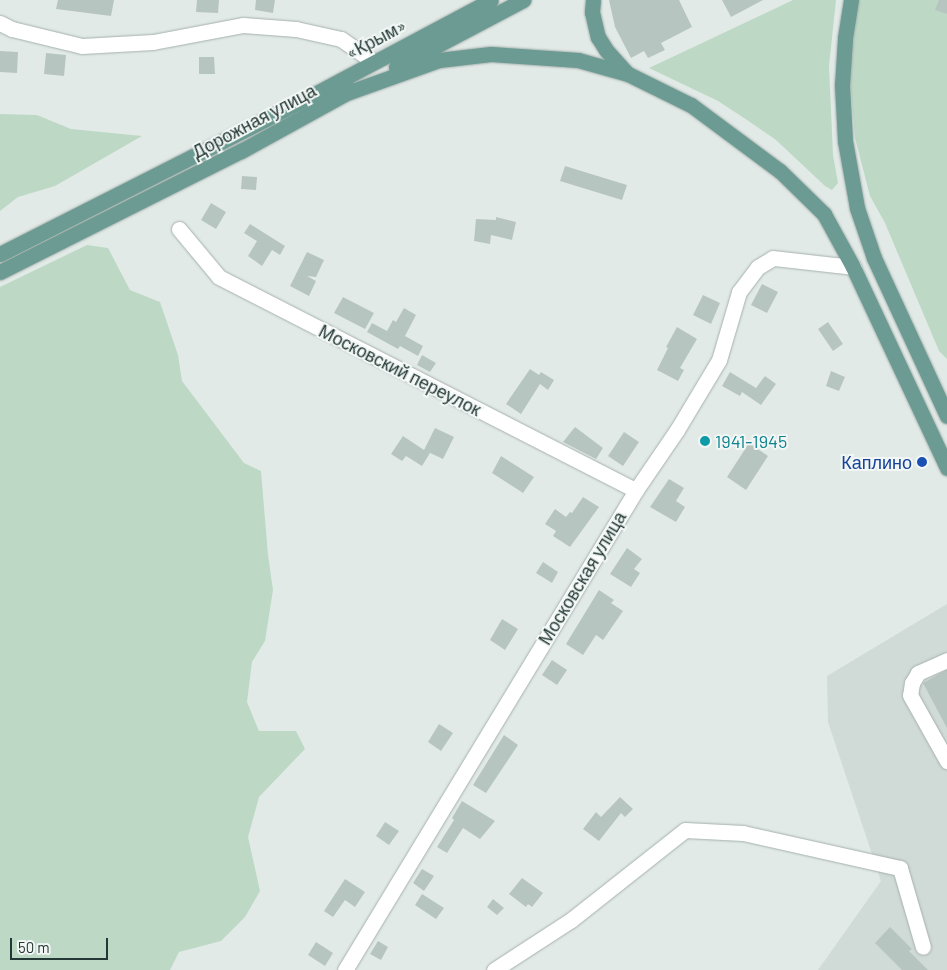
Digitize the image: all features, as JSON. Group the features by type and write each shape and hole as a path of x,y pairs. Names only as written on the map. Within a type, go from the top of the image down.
{"main road":[{"name":"«Крым»","path":"306,98 491,0"},
{"name":"Дорожная улица","path":"0,272 241,151 344,94 523,0"},
{"path":"593,0 592,12 598,37 606,50 628,74"},
{"path":"852,1 845,39 842,84 845,141 857,208 874,258 947,416"},
{"path":"344,94 439,60 491,54 578,60 628,74 691,105 780,170 824,214 853,268 947,468"},
{"name":"Дорожная улица","path":"0,254 306,98"},
{"path":"853,268 874,258"}],"street":[{"path":"0,23 12,29 82,46 153,42 243,25 296,29 341,39 373,61"},
{"name":"Московский переулок","path":"179,230 219,277 636,490"},
{"name":"Московская улица","path":"344,970 636,490 677,430 719,360 739,292 758,267 773,258 853,268"},
{"path":"947,660 918,673 912,683 910,695 947,761"},
{"path":"494,970 571,920 686,830 743,833 900,868 923,947"}],"shaded area":[{"path":"947,604 947,970 818,970 881,881 828,722 827,676"}],"green space":[{"path":"793,0 836,0 829,66 833,155 838,183 832,190 825,186 776,140 750,122 718,101 649,68"},
{"path":"858,0 947,0 947,359 939,351 885,223 870,196 855,138 849,66 852,25"},
{"path":"0,114 37,115 71,129 142,136 55,186 18,197 0,211"},
{"path":"87,245 108,248 130,290 160,302 178,355 182,381 244,463 261,471 273,590 265,641 252,662 247,702 259,731 296,731 305,749 259,797 248,837 260,891 245,917 221,941 179,952 170,970 0,970 0,287"}],"building":[{"path":"58,0 114,0 111,16 56,9"},
{"path":"197,0 219,0 218,13 196,12"},
{"path":"256,0 275,0 273,13 255,10"},
{"path":"609,0 679,0 692,27 661,43 665,50 648,58 644,51 631,58 615,27"},
{"path":"722,0 763,0 731,17"},
{"path":"939,0 947,0 947,14 935,10"},
{"path":"0,51 18,52 17,73 0,72"},
{"path":"46,53 66,55 64,76 44,74"},
{"path":"199,57 214,57 215,74 199,74"},
{"path":"565,166 627,185 622,200 560,181"},
{"path":"242,176 257,177 256,190 241,189"},
{"path":"211,203 226,212 216,229 201,220"},
{"path":"496,217 516,222 512,240 491,235 490,244 474,241 476,219 496,220"},
{"path":"250,224 285,246 280,255 272,250 262,266 248,256 257,241 244,233"},
{"path":"307,252 324,260 316,277 307,276 316,281 309,296 290,286"},
{"path":"762,284 778,292 767,313 751,305"},
{"path":"703,295 720,303 711,324 693,315"},
{"path":"343,297 374,313 365,329 334,313"},
{"path":"404,308 416,315 405,336 423,346 418,356 400,346 398,349 367,332 372,323 387,331 393,320 396,322"},
{"path":"828,322 843,344 833,351 818,329"},
{"path":"677,327 697,339 680,368 684,370 678,381 657,370 668,348 666,347"},
{"path":"422,355 436,363 430,372 417,365"},
{"path":"530,369 539,375 541,372 554,380 548,390 540,384 521,414 506,404"},
{"path":"831,371 845,377 839,391 826,386"},
{"path":"730,372 756,388 765,376 776,384 761,405 742,392 740,396 722,386"},
{"path":"575,427 603,448 596,459 563,442"},
{"path":"435,428 454,437 443,459 426,451 430,453 422,466 406,456 402,461 391,454 403,436 424,450"},
{"path":"624,432 639,442 623,466 608,456"},
{"path":"749,443 768,456 746,490 727,477"},
{"path":"501,456 534,477 523,493 492,473"},
{"path":"669,479 684,488 676,501 685,507 676,522 650,507"},
{"path":"583,497 599,507 570,547 553,536 556,531 545,524 555,509 566,517 570,512 572,513"},
{"path":"627,548 642,559 634,569 640,573 631,587 610,574"},
{"path":"543,562 558,572 552,583 536,573"},
{"path":"599,590 614,600 611,603 623,611 603,640 596,635 583,655 566,644"},
{"path":"502,619 518,629 505,650 490,640"},
{"path":"552,660 567,670 557,685 542,675"},
{"path":"947,670 947,728 923,683"},
{"path":"439,724 453,733 441,751 428,742"},
{"path":"504,735 518,745 486,793 473,785"},
{"path":"620,797 633,809 625,817 621,813 599,841 583,829 596,812 601,817"},
{"path":"462,801 495,821 480,839 463,828 447,853 437,847 454,820 452,818"},
{"path":"385,822 399,831 389,845 376,836"},
{"path":"422,869 434,876 424,891 413,883"},
{"path":"522,878 543,893 532,907 528,904 526,907 509,894"},
{"path":"345,879 365,892 355,907 345,900 333,917 324,911"},
{"path":"422,894 444,908 436,919 415,905"},
{"path":"493,899 504,908 497,915 487,907"},
{"path":"890,927 912,949 909,951 928,970 902,970 875,943"},
{"path":"378,941 388,947 381,960 370,954"},
{"path":"316,942 333,953 325,966 308,955"}],"place":[{"name":"1941-1945","path":"705,441"},
{"name":"Каплино","path":"922,462"}]}
